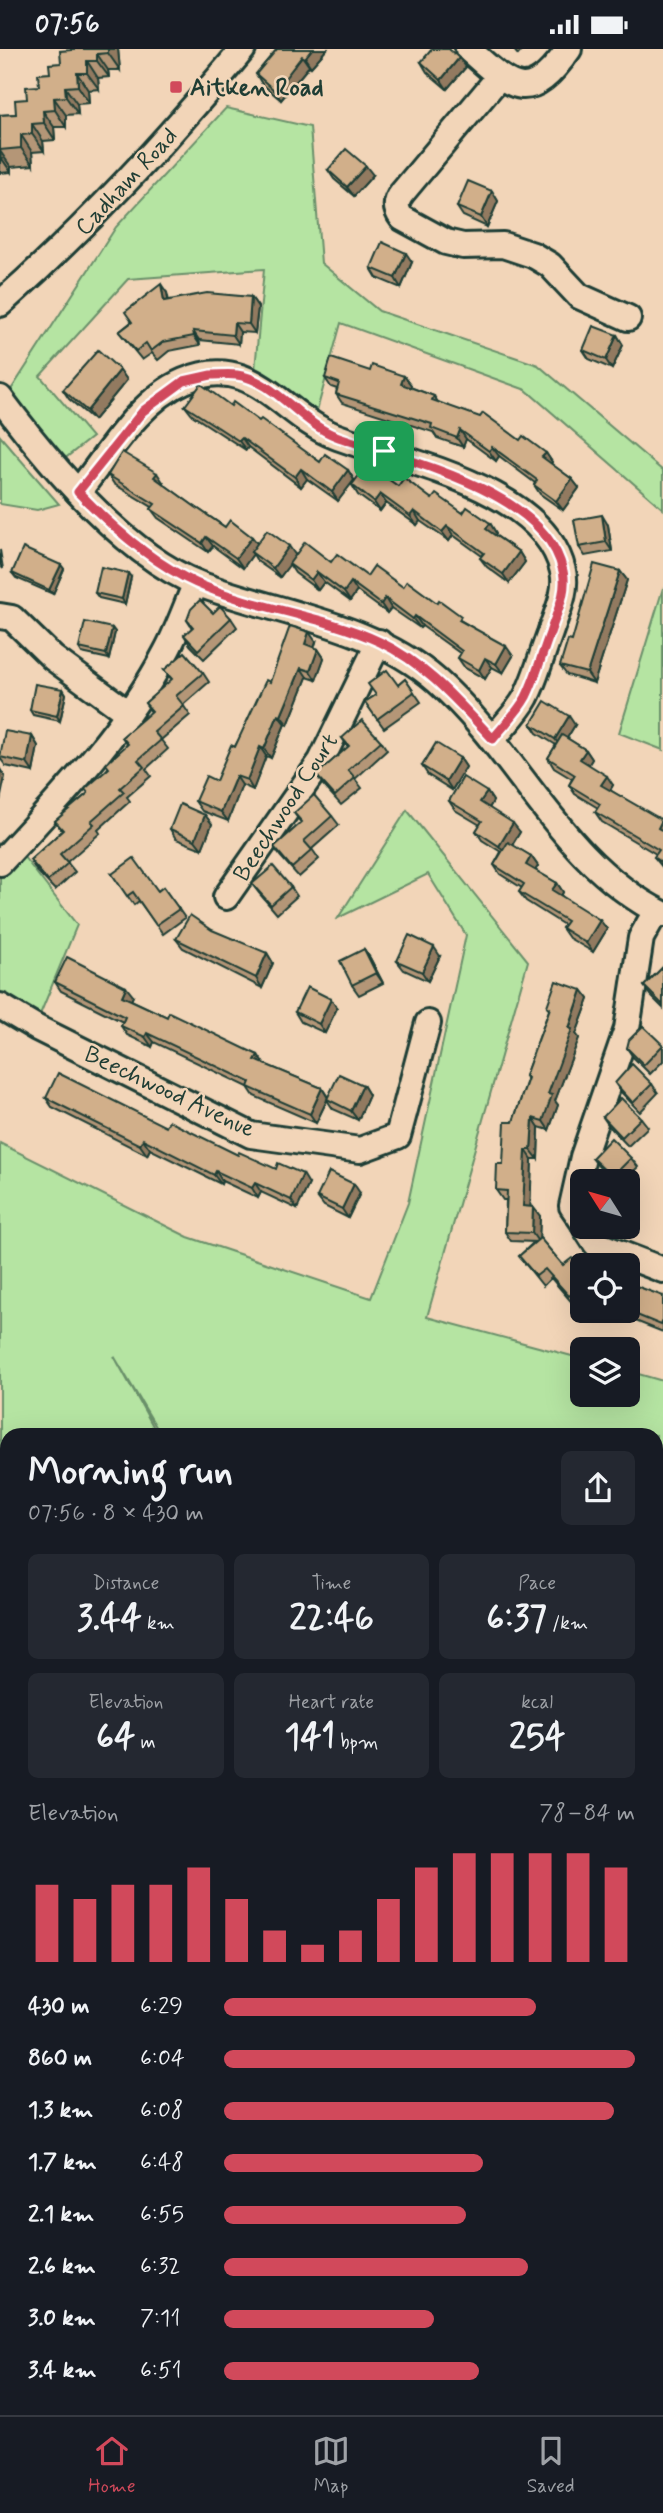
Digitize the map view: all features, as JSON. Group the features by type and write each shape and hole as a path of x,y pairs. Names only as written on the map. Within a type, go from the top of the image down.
{"street":[{"name":"Cadham Road","path":"0,304 98,214 162,145 243,49"},
{"path":"468,49 499,77 515,86 532,86 548,74 569,49"},
{"path":"499,77 402,193 398,199 398,213 402,218 446,242 463,246 503,245 533,255 550,265 579,296 628,318"},
{"path":"78,492 143,411 184,381 211,375 239,375 270,390 314,425 334,435 435,467 481,488 542,530 556,551 564,573 562,599 525,699 493,739"},
{"path":"0,398 44,457 104,519 147,553 196,583 379,642 438,681 493,739 593,867 660,912 641,938 627,1029 580,1169"},
{"path":"0,863 75,779 128,713 166,652 196,583"},
{"path":"0,616 12,618 53,658 128,713"},
{"name":"Beechwood Court","path":"226,897 321,761 379,642"},
{"name":"Beechwood Avenue","path":"0,1006 37,1028 251,1135 360,1150 398,1136 428,1023"},
{"path":"593,1239 596,1244 663,1271"}],"green space":[{"path":"226,108 310,127 321,263 379,311 538,365 663,471 663,509 526,390 341,323 316,414 255,370 264,269 128,279 40,376 92,437 63,460 9,393 116,227"},
{"path":"0,436 59,504 37,510 0,504"},
{"path":"663,588 663,750 619,733"},
{"path":"407,810 528,961 427,1317 570,1356 570,1407 640,1407 640,1374 663,1381 663,1428 157,1428 114,1356 154,1428 0,1428 0,1143 188,1237 371,1298 408,1203 466,935 428,874 338,918"},
{"path":"20,852 77,925 39,1017 0,994 0,874"}],"building":[{"path":"108,49 108,53 97,54 97,61 87,61 87,73 77,73 78,86 65,87 66,97 54,98 55,110 43,111 44,123 32,124 32,134 21,135 21,148 0,150 0,115 16,114 15,100 27,99 26,87 39,86 38,74 50,73 49,64 61,63 60,51"},
{"path":"277,49 312,49 305,58 302,56 275,91 256,74"},
{"path":"432,49 449,49 459,58 441,80 421,62"},
{"path":"346,149 366,166 347,187 328,170"},
{"path":"468,181 492,191 481,217 457,207"},
{"path":"382,242 406,253 395,278 371,268"},
{"path":"161,284 164,301 207,293 251,297 249,324 234,323 233,335 193,331 194,336 163,342 151,351 146,343 136,351 119,332 132,322 125,312"},
{"path":"593,326 617,335 606,360 583,350"},
{"path":"98,350 120,370 87,411 63,390"},
{"path":"331,358 370,371 372,365 404,376 401,384 434,396 432,400 480,417 483,413 520,440 523,436 546,453 542,457 572,479 556,501 534,485 537,480 492,447 489,451 460,430 457,438 431,428 432,424 336,394 339,383 325,378"},
{"path":"201,384 231,406 233,402 259,421 261,419 320,462 325,454 348,470 332,492 301,469 295,477 242,438 239,441 185,406"},
{"path":"122,452 157,473 154,477 225,527 230,520 252,537 236,558 206,537 202,543 151,509 155,504 108,475"},
{"path":"367,464 398,486 404,478 432,499 436,494 463,513 467,507 490,523 486,529 519,552 503,574 480,558 484,553 447,526 442,532 414,511 410,516 380,494 374,502 352,485"},
{"path":"602,515 606,542 579,547 574,520"},
{"path":"267,530 289,546 273,568 251,552"},
{"path":"305,542 331,562 337,554 367,576 374,566 403,587 407,581 437,603 439,600 461,616 459,620 506,646 496,664 485,658 479,670 458,658 462,651 415,616 413,619 385,598 381,604 351,582 344,592 317,572 311,580 289,564"},
{"path":"23,548 61,565 49,590 12,573"},
{"path":"594,564 620,571 587,673 560,666 568,640 572,641"},
{"path":"101,567 128,573 122,599 95,593"},
{"path":"200,600 213,613 220,606 231,618 198,650 184,635 193,627 187,620 191,609"},
{"path":"85,622 112,628 106,654 79,648"},
{"path":"290,626 309,632 305,644 318,649 310,671 301,668 281,716 278,715 264,749 260,747 247,780 236,776 221,812 195,801 206,776 216,781 231,745 235,747 266,680 270,682"},
{"path":"185,652 203,673 176,696 184,706 154,732 161,740 138,760 144,767 120,788 124,792 91,821 94,824 60,854 68,863 48,881 30,860 63,830 55,821 88,793 85,789 109,768 106,764 128,744 122,737 152,711 145,703 172,679 164,670"},
{"path":"387,670 398,685 405,679 414,692 377,719 365,702 376,695 368,684"},
{"path":"35,684 63,689 57,716 30,710"},
{"path":"545,701 569,716 555,739 531,724"},
{"path":"362,720 381,741 348,770 355,778 335,796 316,775 349,746 342,738"},
{"path":"5,731 32,736 27,763 0,757"},
{"path":"562,735 586,750 580,759 607,776 601,785 662,820 658,828 663,831 663,863 654,857 659,850 595,812 600,804 569,785 575,775 548,758"},
{"path":"436,743 460,758 446,781 422,766"},
{"path":"463,777 487,792 480,802 513,823 499,846 476,831 482,821 449,801"},
{"path":"314,795 332,816 304,841 312,850 292,868 274,847 302,822 294,813"},
{"path":"180,804 205,815 195,840 170,829"},
{"path":"508,842 531,856 526,865 557,883 552,890 600,920 586,943 562,928 567,921 519,892 524,884 494,865"},
{"path":"134,858 158,891 163,887 179,909 156,925 133,892 127,896 112,874"},
{"path":"273,866 291,887 271,905 252,884"},
{"path":"190,915 212,930 267,953 256,978 176,939"},
{"path":"409,935 434,947 422,972 397,961"},
{"path":"364,949 376,973 352,985 340,961"},
{"path":"67,957 126,987 122,996 167,1017 169,1012 258,1055 255,1060 322,1088 310,1114 248,1087 250,1082 147,1033 145,1037 121,1026 125,1017 55,982"},
{"path":"663,967 663,1005 644,986"},
{"path":"556,981 582,990 569,1028 572,1029 548,1094 552,1095 543,1121 533,1118 531,1150 526,1150 523,1206 533,1207 532,1233 505,1232 507,1191 496,1190 497,1164 503,1164 505,1122 513,1122 528,1078 525,1076 550,1008 547,1006"},
{"path":"307,987 331,999 319,1024 295,1012"},
{"path":"643,1026 663,1045 644,1065 627,1048 629,1040"},
{"path":"632,1064 652,1084 633,1103 615,1083"},
{"path":"58,1073 166,1127 169,1121 238,1155 239,1152 276,1169 278,1163 303,1174 291,1200 255,1183 252,1188 216,1171 214,1175 143,1139 140,1145 46,1098"},
{"path":"339,1074 363,1085 351,1111 327,1099"},
{"path":"621,1098 641,1118 622,1137 603,1117"},
{"path":"611,1138 631,1158 620,1169 604,1169 592,1158"},
{"path":"329,1172 354,1184 342,1209 317,1197"},
{"path":"540,1238 563,1265 570,1260 570,1295 545,1269 536,1276 519,1256"},
{"path":"640,1287 663,1296 661,1325 640,1316"}],"place":[{"name":"Aitken Road","path":"176,87"}],"route":[{"path":"211,375 239,375 270,390 314,425 334,435 384,451 435,467 481,488 542,530 556,551 564,573 562,599 525,699 493,739 438,681 413,662 379,642 196,583 147,553 104,519 78,492 143,411 184,381 211,375"}]}
